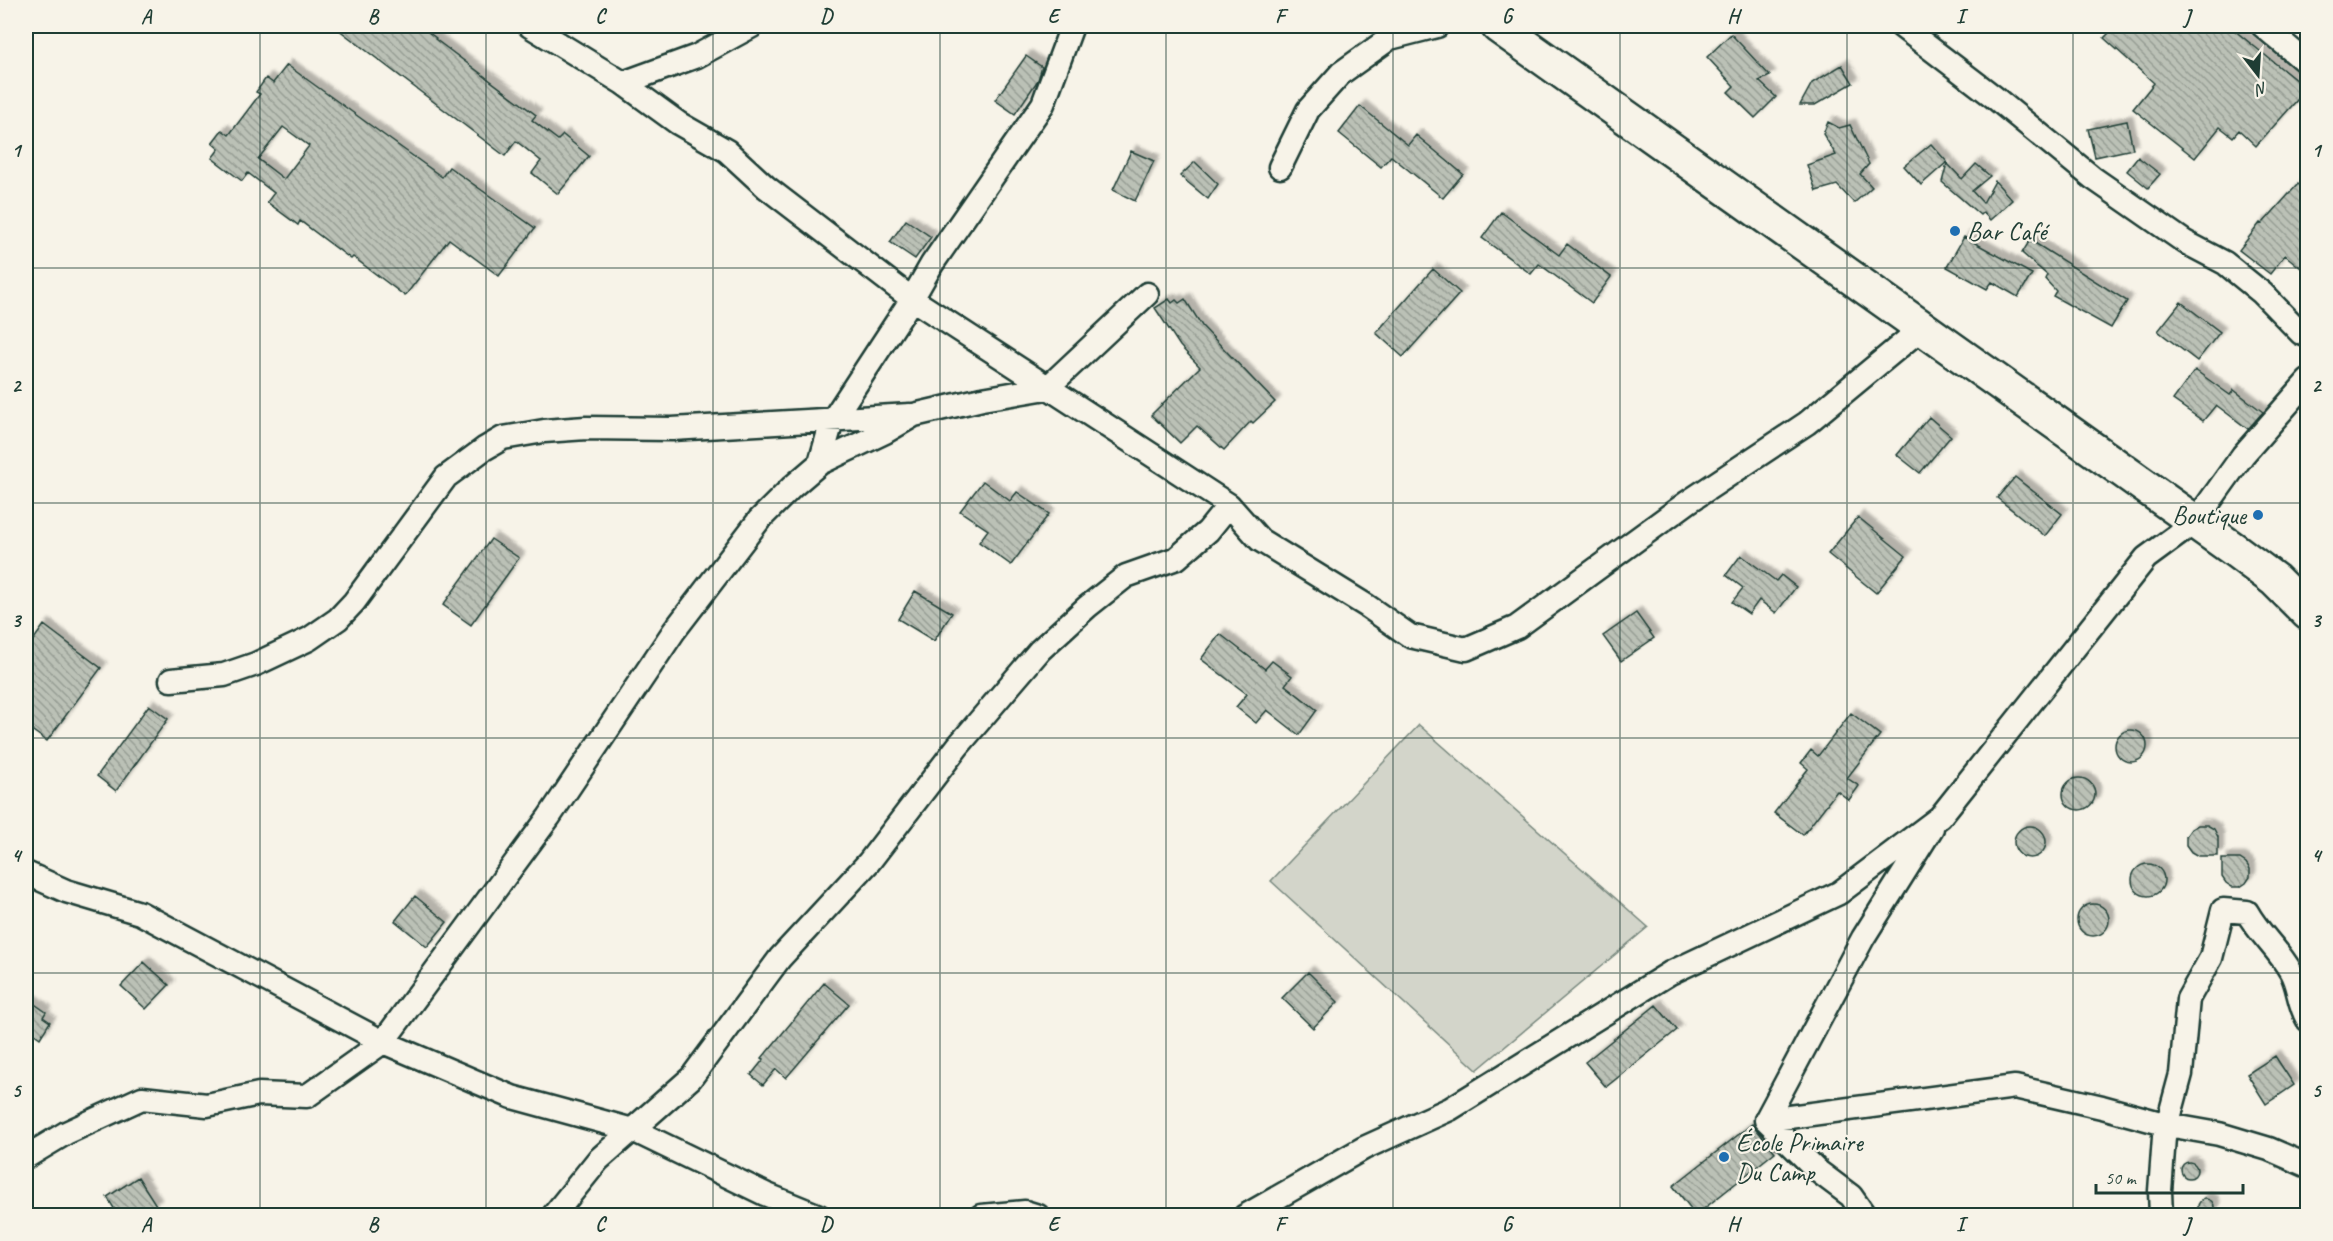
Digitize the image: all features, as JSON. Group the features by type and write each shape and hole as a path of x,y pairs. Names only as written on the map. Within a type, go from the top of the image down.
{"highway":[{"path":"1498,26 2275,580 2307,613"}],"street":[{"path":"530,26 623,83 678,123 727,152 765,187 912,299 1229,505 1260,540 1367,606 1410,636 1466,650 1518,627 1688,502 1807,423 1923,327"},
{"path":"623,83 698,56 752,26"},
{"path":"820,463 832,421 912,299 932,264 1042,104 1072,26"},
{"path":"1280,167 1308,110 1341,73 1390,38 1437,26"},
{"path":"1901,26 1994,97 2093,178 2185,242 2225,263 2262,293 2301,333 2307,336"},
{"path":"2263,26 2307,64"},
{"path":"171,680 224,675 256,664 309,639 338,619 354,602 446,477 503,438 544,431 586,428 672,429 914,415 1047,388 1147,294"},
{"path":"1766,1120 1863,938 1940,817 2146,558 2195,522 2243,455 2307,381"},
{"path":"26,1157 66,1133 142,1098 207,1105 259,1094 308,1096 383,1042 549,817 674,631 759,520 820,463 885,432 914,415"},
{"path":"553,1215 598,1160 691,1078 780,958 869,862 958,746 1040,650 1087,607 1126,576 1177,558 1208,531 1229,505"},
{"path":"1245,1215 1364,1148 1450,1109 1670,973 1839,893 1940,817"},
{"path":"26,873 66,891 140,913 383,1042 512,1097 633,1130 765,1194 819,1215"},
{"path":"2161,1215 2160,1191 2164,1137 2181,1074 2188,999 2211,958 2223,910 2247,912 2254,925 2292,974 2297,997 2307,1020"},
{"path":"1766,1120 2015,1087 2168,1125 2219,1134 2269,1149 2307,1166"},
{"path":"1766,1120 1819,1172 1851,1196 1865,1215"},
{"path":"981,1215 1025,1212 1038,1215"}],"shaded area":[{"path":"1419,725 1648,927 1477,1070 1271,881"}],"building":[{"path":"334,26 420,26 536,115 532,120 558,140 563,135 589,156 558,194 532,173 541,161 516,141 505,156"},
{"path":"2116,26 2229,26 2307,89 2256,146 2239,130 2233,137 2220,127 2195,158 2133,109 2154,83 2104,38"},
{"path":"1731,34 1770,76 1759,81 1776,97 1755,118 1728,92 1734,86 1707,57"},
{"path":"1026,56 1042,67 1038,80 1015,114 995,100"},
{"path":"287,65 442,177 449,167 535,228 499,276 449,239 405,296 353,257 351,259 300,221 298,225 267,202 274,193 248,173 242,181 212,158 219,149 212,143 222,130 229,135 260,94 256,92 266,78 273,83","holes":["283,127 309,146 284,179 258,159"]},
{"path":"1842,65 1853,83 1815,105 1800,105 1812,83"},
{"path":"1360,106 1408,145 1416,135 1463,174 1443,198 1391,156 1381,167 1339,133"},
{"path":"2127,121 2133,149 2095,157 2088,129"},
{"path":"1828,122 1839,128 1850,125 1869,164 1860,174 1872,187 1854,203 1837,185 1816,191 1807,165 1836,155 1823,134"},
{"path":"1931,144 1947,162 1921,185 1904,166"},
{"path":"1131,151 1154,161 1135,201 1113,190"},
{"path":"2138,157 2160,174 2148,188 2127,171"},
{"path":"1195,162 1218,184 1208,199 1180,176"},
{"path":"1947,163 1962,179 1976,164 1990,176 1972,191 1983,203 1995,181 2012,200 1990,220 1983,212 1980,215 1942,182"},
{"path":"2298,184 2307,191 2307,273 2285,255 2270,274 2239,250 2260,223 2262,224"},
{"path":"1501,212 1559,255 1567,244 1611,277 1592,303 1539,264 1531,274 1482,238"},
{"path":"906,220 931,237 915,259 890,242"},
{"path":"1964,237 2032,274 2018,297 1992,282 1987,289 1947,267"},
{"path":"2030,240 2127,301 2111,328 2053,296 2056,291 2045,279 2047,275 2022,253"},
{"path":"1433,269 1460,293 1403,357 1376,333"},
{"path":"1169,299 1172,303 1176,300 1179,303 1185,299 1202,326 1275,402 1253,423 1251,421 1224,450 1197,426 1180,443 1151,415 1200,367 1180,346 1155,308"},
{"path":"2181,302 2220,332 2197,361 2158,331"},
{"path":"2195,370 2230,395 2234,390 2263,412 2248,429 2216,405 2203,421 2173,400"},
{"path":"1929,417 1951,436 1920,473 1897,455"},
{"path":"2015,477 2062,514 2045,536 1997,498"},
{"path":"983,481 1010,501 1017,492 1049,514 1011,565 979,542 988,530 960,511"},
{"path":"1858,517 1906,556 1876,593 1828,554"},
{"path":"491,539 519,558 471,625 443,605"},
{"path":"1741,555 1776,581 1781,575 1796,587 1776,613 1759,600 1749,614 1732,602 1743,588 1726,575"},
{"path":"915,591 952,613 934,641 898,619"},
{"path":"1636,613 1654,638 1621,661 1603,636"},
{"path":"44,625 101,668 47,741 26,726 26,650"},
{"path":"1220,634 1265,669 1272,661 1292,676 1285,685 1317,710 1299,735 1267,710 1256,723 1236,707 1247,694 1201,659"},
{"path":"149,705 168,719 116,791 97,776"},
{"path":"1851,713 1880,735 1847,778 1859,786 1849,800 1837,791 1803,835 1774,813 1808,769 1801,763 1811,750 1818,756"},
{"path":"2131,730 2142,735 2147,746 2142,757 2131,762 2120,757 2115,746 2120,735"},
{"path":"2079,778 2090,783 2095,794 2090,805 2079,810 2068,805 2063,794 2068,783"},
{"path":"2198,825 2207,825 2214,829 2218,837 2218,856 2198,856 2186,845 2186,836"},
{"path":"2030,826 2041,831 2046,842 2041,853 2030,858 2019,853 2014,842 2019,831"},
{"path":"2222,859 2240,859 2246,863 2250,869 2250,877 2246,883 2240,887 2232,887 2226,883 2222,877"},
{"path":"2148,864 2159,869 2164,880 2159,891 2148,896 2137,891 2132,880 2137,869"},
{"path":"415,896 447,922 427,947 395,921"},
{"path":"2093,904 2104,909 2109,920 2104,931 2093,936 2082,931 2077,920 2082,909"},
{"path":"144,962 169,985 146,1009 121,986"},
{"path":"1308,972 1338,1002 1313,1028 1282,998"},
{"path":"824,983 849,1004 786,1078 776,1069 763,1085 751,1075 764,1059 762,1058"},
{"path":"26,998 46,1012 43,1017 50,1022 40,1038 26,1028"},
{"path":"1656,1005 1677,1030 1606,1087 1585,1062"},
{"path":"2275,1056 2294,1085 2266,1104 2247,1074"},
{"path":"1752,1124 1775,1152 1696,1215 1673,1186"},
{"path":"2186,1162 2192,1162 2197,1170 2195,1176 2186,1178 2181,1173 2181,1167"},
{"path":"138,1177 156,1205 139,1215 118,1215 107,1197"},
{"path":"2203,1199 2209,1199 2214,1207 2212,1213 2203,1215 2198,1210 2198,1204"}],"place":[{"name":"Bar Café","path":"1955,231"},
{"name":"Boutique","path":"2258,515"},
{"name":"École Primaire Du Camp","path":"1724,1157"}]}
